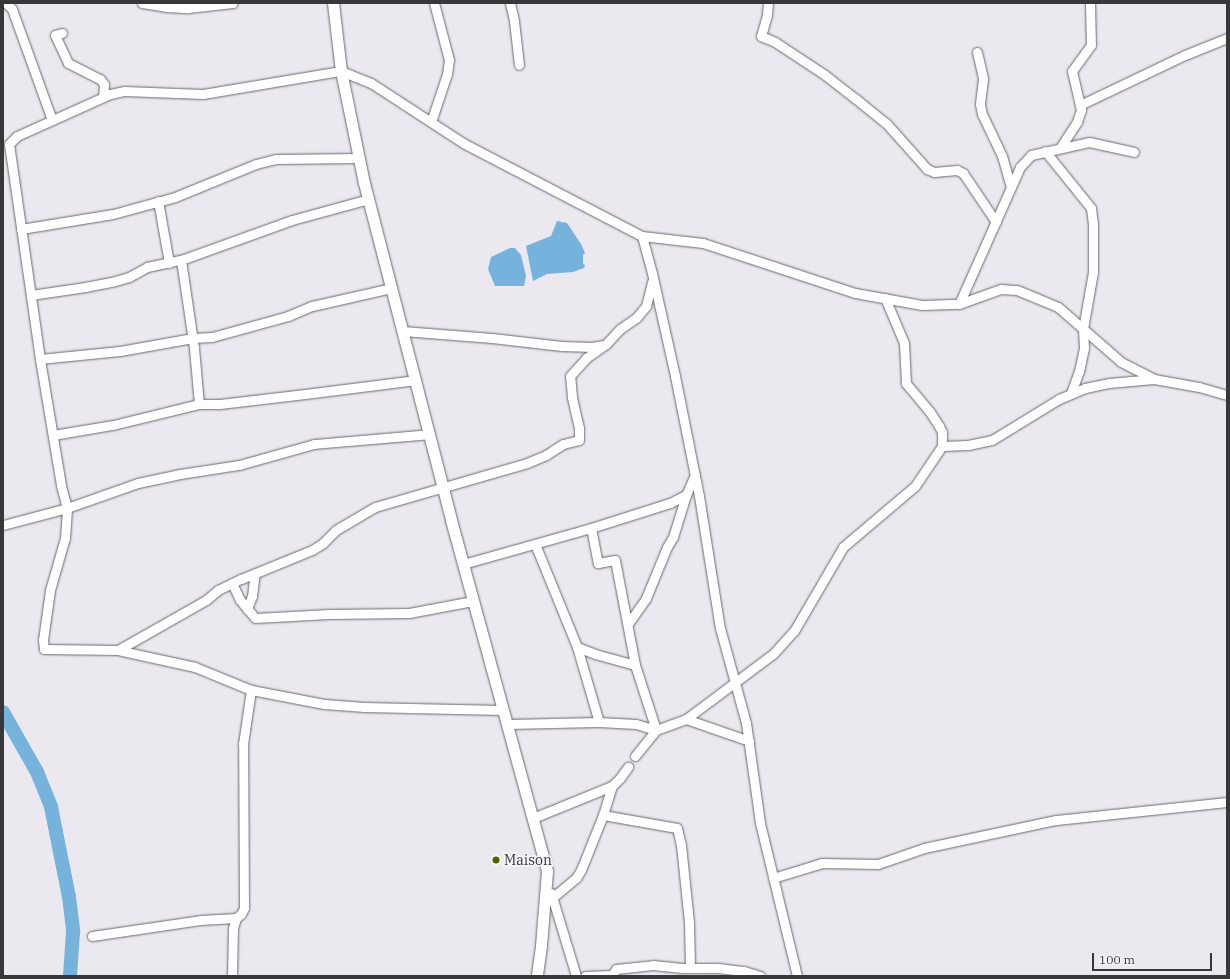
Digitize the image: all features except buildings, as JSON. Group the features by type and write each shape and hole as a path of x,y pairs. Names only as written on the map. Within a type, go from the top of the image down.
{"street":[{"path":"6,3 12,9 52,120"},
{"path":"142,3 174,5 188,8 233,3"},
{"path":"333,3 341,70 369,199 463,564 547,871 537,976"},
{"path":"431,122 447,74 449,60 434,3"},
{"path":"510,3 520,65"},
{"path":"768,3 767,15 760,36 775,42 825,75 862,103 886,123 926,169 934,172 956,170 963,173 996,222"},
{"path":"1060,148 1077,122 1081,110 1072,71 1091,45 1090,3"},
{"path":"62,32 55,36 68,63 100,79 104,84 103,97"},
{"path":"1080,105 1185,55 1227,38"},
{"path":"977,52 983,79 980,104 982,114 1002,156 1011,188"},
{"path":"502,710 344,706 324,704 251,690 195,667 118,650 44,649 50,590 65,538 67,508 61,485 40,359 21,229 10,144 17,136 103,97 124,92 203,94 341,70 371,83 463,143 642,236 703,243 813,280 855,292 922,305 959,304 1001,289 1017,290 1058,308 1122,362 1154,379"},
{"path":"959,304 1020,168 1031,155 1088,142 1134,152"},
{"path":"1045,151 1091,208 1094,224 1093,272 1083,329 1084,348 1072,393"},
{"path":"21,229 113,214 175,197 256,164 276,159 359,158"},
{"path":"31,295 115,281 129,277 147,267 181,260 292,220 369,199"},
{"path":"158,201 169,262"},
{"path":"642,236 653,275 695,475 720,628 746,723 760,823 797,976"},
{"path":"181,260 193,338 199,404"},
{"path":"118,650 206,600 218,590 312,550 323,543 336,530 375,507 527,463 546,455 563,444 579,440 579,428 572,398 570,376 586,358 606,344 620,329 636,318 646,306 652,289 653,275"},
{"path":"40,359 120,351 193,338 212,337 288,316 312,306 392,288"},
{"path":"635,756 656,730 686,719 773,654 794,630 843,546 915,486 942,446 942,432 939,426 906,383 904,343 885,298"},
{"path":"403,331 492,338 562,346 592,347 606,344"},
{"path":"942,446 968,445 992,440 1072,393 1109,383 1154,379 1199,387 1226,396"},
{"path":"53,435 112,425 199,404 220,404 416,380"},
{"path":"3,525 67,508 138,483 180,474 239,465 314,444 430,434"},
{"path":"628,624 646,598 667,547 673,538 686,495 695,475"},
{"path":"463,564 591,528 670,503 686,495"},
{"path":"591,528 598,562 615,560 621,598 628,624 635,665 656,730"},
{"path":"535,544 577,647 599,722"},
{"path":"247,609 252,596 255,574"},
{"path":"232,583 247,609 255,618 329,614 408,613 473,601"},
{"path":"577,647 595,654 635,665"},
{"path":"232,976 233,928 236,918 241,914 244,908 243,744 251,690"},
{"path":"686,719 749,741"},
{"path":"508,724 599,722 636,724 656,730"},
{"path":"533,818 612,786 628,767"},
{"path":"552,898 576,878 581,870 603,815 612,786"},
{"path":"773,878 822,863 878,864 924,848 1056,820 1227,802"},
{"path":"603,815 677,828 681,845 689,923 690,968"},
{"path":"547,880 576,976"},
{"path":"92,936 200,920 236,918"},
{"path":"586,976 612,976 616,973 653,965 718,972 744,971 760,976"}],"water":[{"path":"557,221 567,223 581,244 585,253 583,255 583,264 585,265 584,268 573,272 547,274 533,281 526,246 551,236"},
{"path":"510,248 515,248 521,255 526,276 524,286 495,286 488,269 491,257"}],"waterway":[{"path":"3,712 37,772 51,807 69,897 73,932 70,976"}],"place":[{"name":"Maison","path":"496,860"}]}
